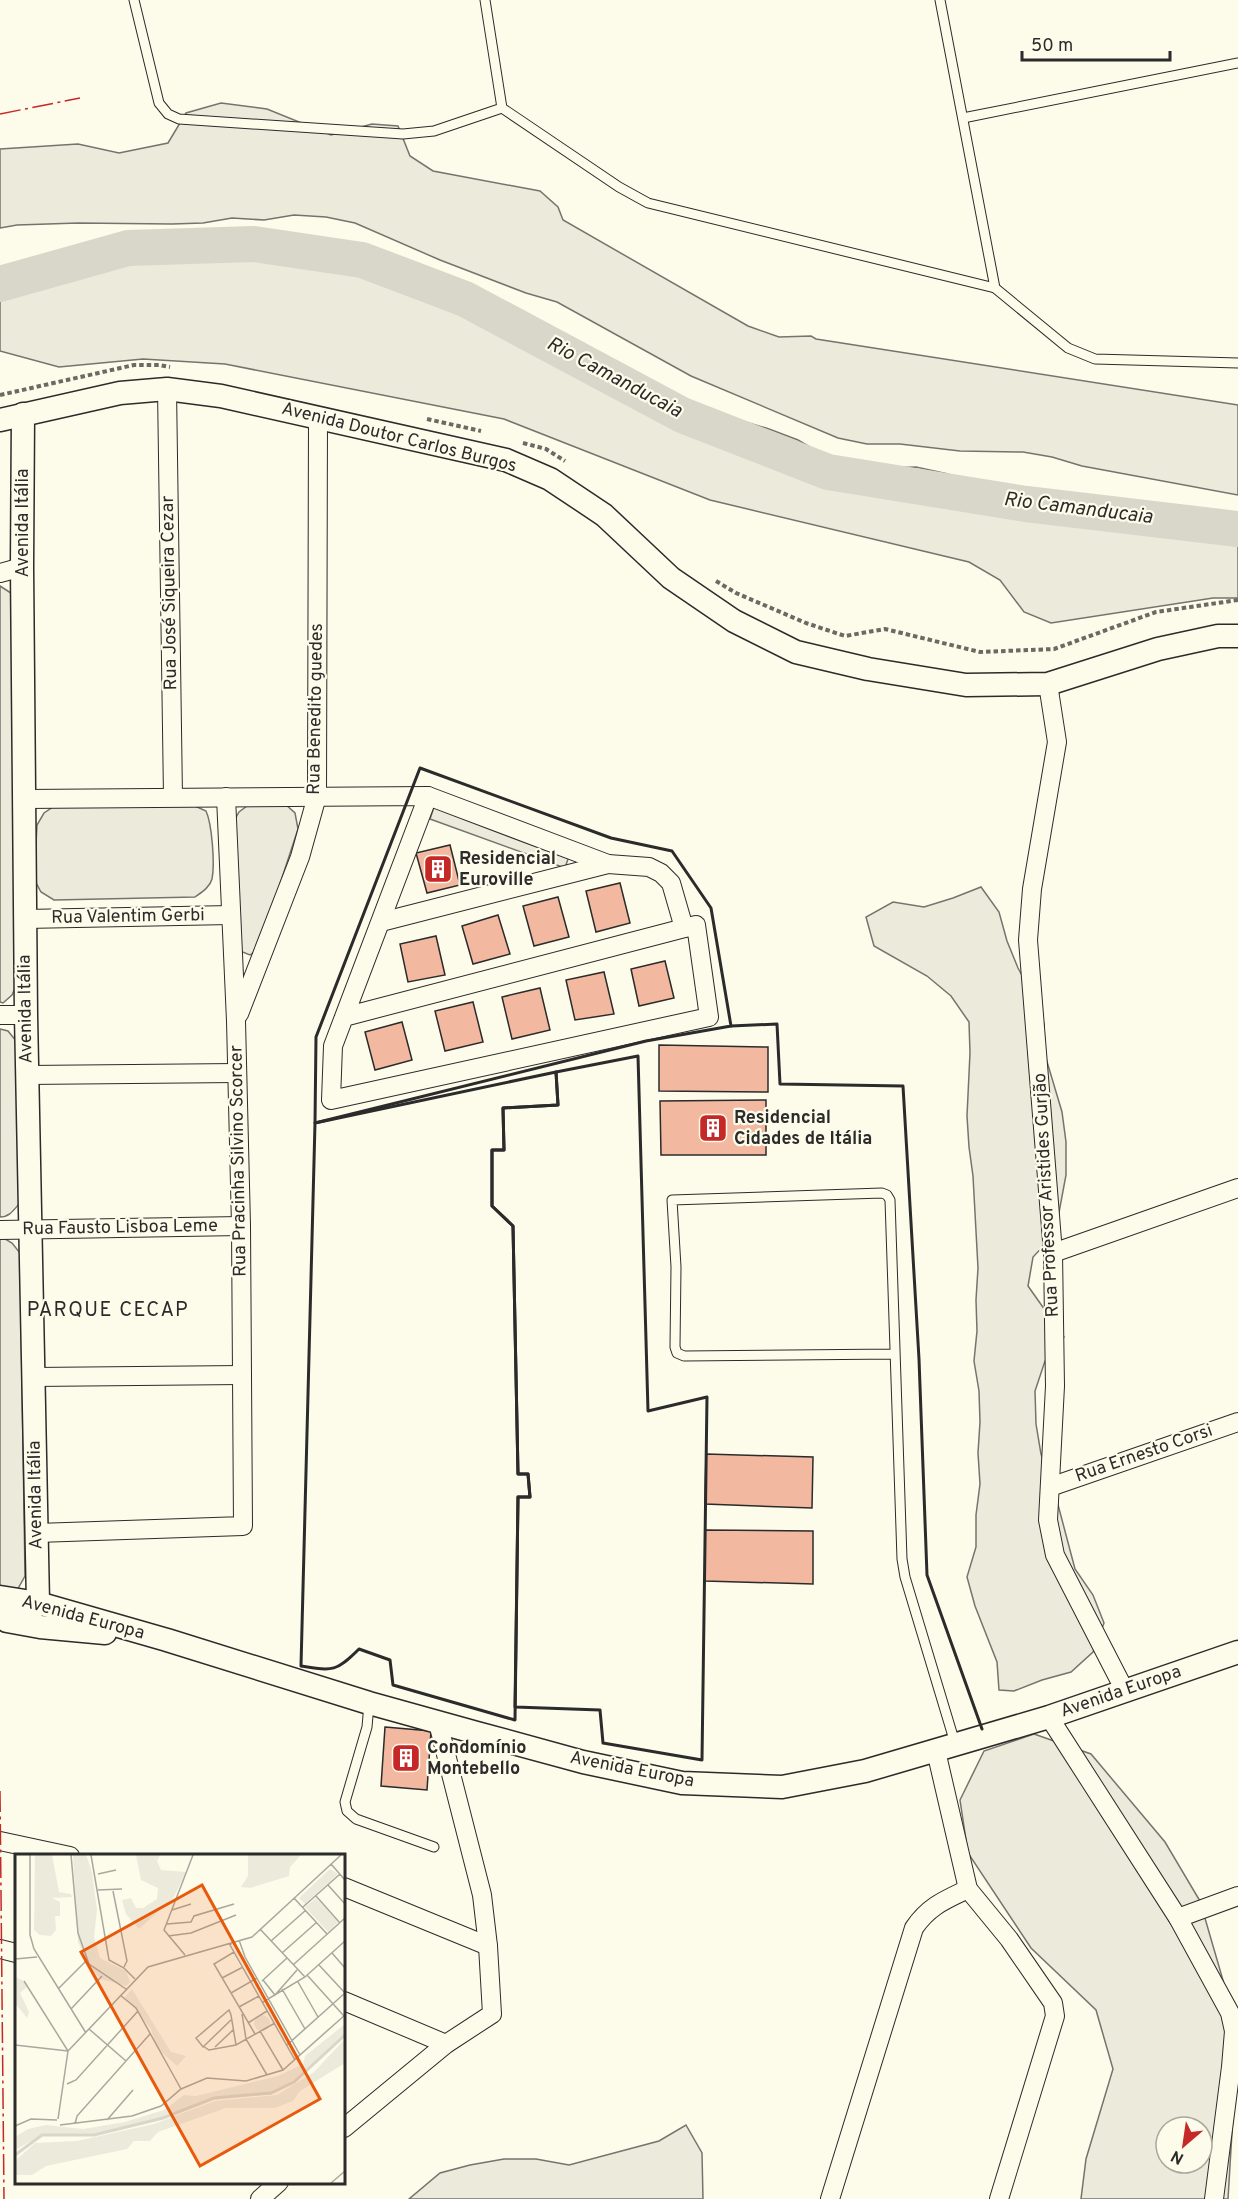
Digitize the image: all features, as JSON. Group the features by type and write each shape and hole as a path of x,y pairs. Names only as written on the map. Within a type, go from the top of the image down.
{"street":[{"name":"Avenida Doutor Carlos Burgos","path":"0,420 120,393 167,388 221,396 506,460 550,479 604,515 672,578 734,621 796,652 868,669 966,685 1048,684 1158,649 1218,636 1238,636"},
{"name":"Rua José Siqueira Cezar","path":"167,388 173,797"},
{"name":"Avenida Itália","path":"24,414 22,567 26,1015 38,1603"},
{"name":"Rua Benedito guedes","path":"236,1021 300,856 317,796 318,418"},
{"path":"0,573 22,567"},
{"name":"Rua Professor Aristides Gurjão","path":"1048,684 1056,742 1032,889 1029,940 1053,1253 1055,1386 1048,1520 1055,1555 1125,1690"},
{"path":"24,799 428,796 608,864 649,867 661,873 671,883 684,928"},
{"path":"344,1017 696,925 709,1017 331,1100 333,1046 344,1017 381,922 428,796"},
{"name":"Rua Pracinha Silvino Scorcer","path":"37,1533 243,1526 241,1226 236,1021 226,797"},
{"path":"381,922 608,864"},
{"name":"Rua Valentim Gerbi","path":"25,919 231,915"},
{"path":"0,1015 26,1015"},
{"path":"27,1075 237,1073"},
{"path":"1053,1253 1238,1188"},
{"name":"Rua Fausto Lisboa Leme","path":"0,1230 241,1226"},
{"path":"33,1377 242,1375"},
{"name":"Rua Ernesto Corsi","path":"1050,1487 1238,1422"},
{"name":"Avenida Europa","path":"0,1597 38,1603 167,1640 438,1723 583,1762 682,1783 783,1787 865,1771 1049,1717 1238,1652"},
{"path":"0,1618 28,1614 38,1603"},
{"name":"Avenida Europa","path":"0,1618 40,1627 167,1640"},
{"path":"1049,1717 1178,1918 1230,2013 1234,2031 1232,2114 1214,2199"},
{"path":"345,2127 446,2043 492,2014 482,1895 438,1723"},
{"path":"946,1748 968,1889 1009,1939 1053,2003 1055,2016 999,2199"},
{"path":"0,1841 61,1854"},
{"path":"345,1887 488,1946"},
{"path":"830,2199 914,1928 934,1905 968,1889"},
{"path":"1178,1918 1238,1896"},
{"path":"0,1949 15,1953"},
{"path":"345,2001 446,2043"},
{"path":"260,2199 277,2184"}],"lane":[{"path":"134,0 159,103 168,114 179,119 403,134 434,131 502,108"},
{"path":"485,0 502,108 619,188 648,203 995,288 1068,348 1095,359 1238,363"},
{"path":"940,0 995,288"},
{"path":"963,118 1238,63"},
{"path":"895,1354 684,1356 677,1353 675,1347 676,1267 672,1200 882,1193 890,1200 902,1558 946,1748"},
{"path":"369,1703 367,1727 345,1802 347,1811 356,1818 434,1846"}],"shaded area":[{"path":"221,103 267,109 331,135 372,124 398,126 410,156 433,171 540,191 558,207 563,220 748,326 779,337 811,336 816,339 1238,405 1238,495 1082,466 1052,457 1023,452 960,451 900,444 867,444 838,438 691,376 557,302 526,293 440,260 355,223 326,217 294,215 264,220 232,218 203,223 78,223 17,225 0,228 0,149 78,144 119,153 168,143 186,113"},
{"path":"215,244 280,253 345,255 375,259 405,268 514,324 544,333 623,381 677,409 708,418 739,420 769,429 798,440 825,456 855,464 886,468 916,467 948,474 977,485 1035,496 1094,517 1125,521 1186,517 1238,523 1238,598 1213,598 1051,623 1024,612 1000,580 969,562 710,500 504,419 225,364 143,359 59,367 0,351 0,286 28,272 69,260"},
{"path":"0,586 14,595 16,986 12,995 3,1003 0,1002"},
{"path":"251,803 285,804 295,813 298,829 259,948 250,955 240,951 234,821 239,812"},
{"path":"195,806 206,811 208,817 213,872 211,882 195,897 54,900 41,892 34,879 37,825 44,813 53,807"},
{"path":"434,807 569,856 565,868 430,819"},
{"path":"981,887 999,912 1007,941 1044,1024 1045,1055 1062,1112 1066,1142 1066,1175 1055,1234 1033,1257 1028,1286 1064,1337 1045,1361 1035,1391 1036,1424 1041,1454 1052,1482 1075,1569 1093,1595 1104,1623 1093,1652 1071,1672 1014,1691 999,1690 997,1662 975,1606 967,1577 976,1547 976,1515 980,1484 979,1391 974,1361 978,1268 967,1116 969,1022 951,996 927,976 874,946 866,917 893,902 924,907"},
{"path":"0,1029 8,1031 17,1042 19,1204 3,1217 0,1217"},
{"path":"0,1236 12,1243 20,1253 25,1576 16,1592 0,1592"},
{"path":"1034,1734 1091,1754 1165,1842 1200,1901 1238,2032 1228,2199 1081,2199 1086,2159 1113,2069 1096,2010 1031,1948 968,1853 960,1800 984,1751"},
{"path":"686,2125 702,2153 703,2199 409,2199 440,2173 504,2159 536,2159 569,2165 659,2141"}],"building":[{"name":"Residencial Euroville","path":"450,845 460,885 427,893 416,853"},
{"path":"620,883 630,923 596,932 586,891"},
{"path":"558,897 569,937 534,946 523,906"},
{"path":"498,915 510,954 473,964 462,926"},
{"path":"436,936 445,975 408,982 400,944"},
{"path":"665,961 674,998 639,1006 631,969"},
{"path":"604,972 614,1014 575,1020 566,980"},
{"path":"540,988 550,1030 512,1039 502,997"},
{"path":"473,1002 483,1042 445,1051 435,1011"},
{"path":"402,1022 412,1060 375,1070 365,1032"},
{"path":"659,1045 768,1047 768,1092 659,1091"},
{"name":"Residencial Cidades de Itália","path":"766,1100 766,1155 661,1155 660,1101"},
{"path":"706,1454 813,1457 812,1508 705,1504"},
{"path":"705,1530 813,1531 813,1584 705,1581"},
{"name":"Condomínio Montebello","path":"385,1727 431,1731 427,1790 381,1786"}],"waterway":[{"name":"Rio Camanducaia","path":"0,284 128,248 254,244 362,260 465,299 682,415 828,472 1026,504 1238,529"}],"wall":[{"path":"420,768 611,838 672,851 711,908 731,1026 646,1041 315,1123 316,1037 420,768"},
{"path":"731,1026 777,1024 780,1084 903,1086 919,1359 927,1575 982,1729"},
{"path":"638,1056 648,1411 707,1397 702,1760 603,1743 600,1710 515,1707 518,1497 530,1497 528,1474 518,1474 513,1226 492,1206 492,1150 504,1150 503,1108 558,1105 556,1072 638,1056"},
{"path":"556,1072 558,1105 503,1108 504,1150 492,1150 492,1206 513,1226 518,1474 528,1474 530,1497 518,1497 515,1720 393,1685 390,1660 359,1649 345,1662 333,1668 320,1669 301,1666 315,1123 556,1072"}],"power":[{"path":"0,114 80,98"},
{"path":"0,1791 4,2199"}],"place":[{"name":"Residencial Euroville","path":"438,869"},
{"name":"Residencial Cidades de Itália","path":"713,1128"},
{"name":"Condomínio Montebello","path":"406,1758"}],"district":[{"name":"PARQUE CECAP","path":"108,1311"}]}
